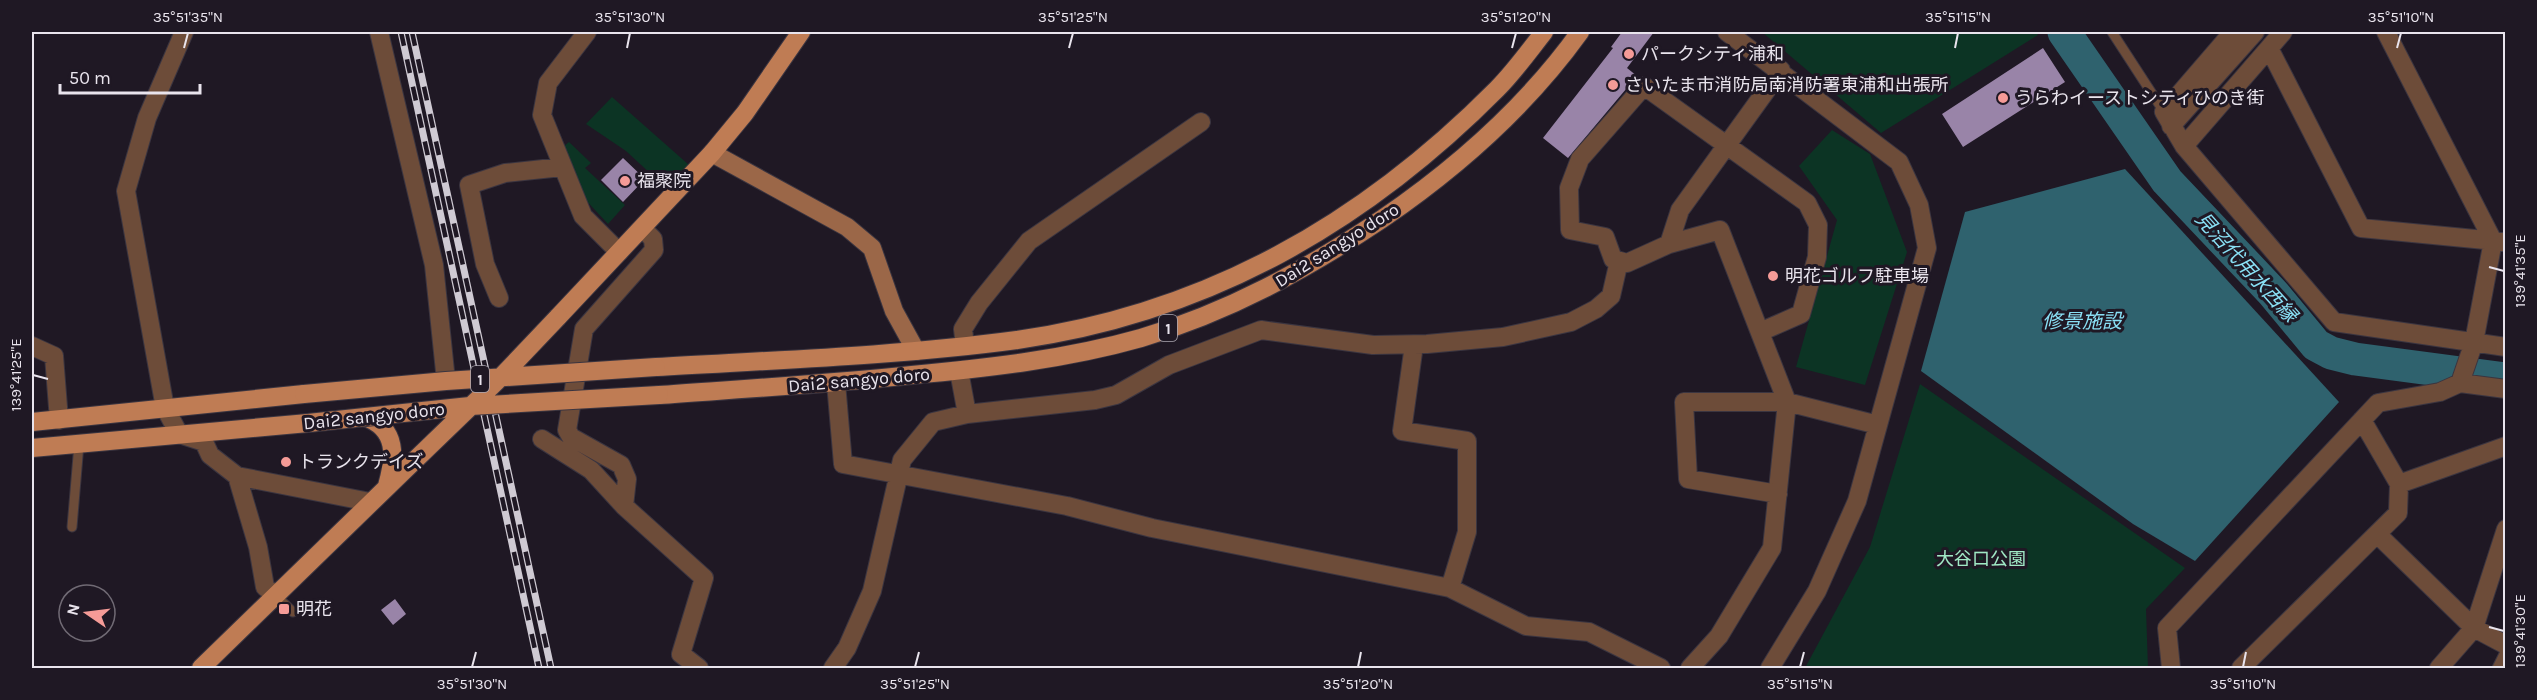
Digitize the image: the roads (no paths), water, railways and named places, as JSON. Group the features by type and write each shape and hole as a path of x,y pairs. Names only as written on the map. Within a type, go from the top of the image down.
{"main road":[{"name":"1","path":"206,667 275,595 500,378 643,229 745,113 801,32"},
{"name":"Dai2 sangyo doro","path":"32,422 446,381 916,351 1063,331 1139,313 1215,286 1295,247 1364,204 1426,155 1498,88 1544,32"},
{"name":"Dai2 sangyo doro","path":"32,448 470,406 836,383 959,371 1022,363 1141,338 1213,312 1272,286 1325,257 1418,194 1479,146 1532,92 1580,32"},
{"path":"365,417 381,425 392,446 393,458 387,486"}],"street":[{"path":"184,32 147,118 126,191 165,408 179,434 204,442 210,455 237,476 370,502"},
{"path":"379,32 434,265 446,381"},
{"path":"587,32 548,83 542,115 583,216 619,252"},
{"path":"1727,32 1781,70 1899,162 1919,205 1927,248 1857,501 1817,591 1770,669"},
{"path":"2168,119 2232,32"},
{"path":"2168,119 2255,32"},
{"path":"2184,146 2283,32"},
{"path":"2171,669 2167,628 2378,403 2440,392 2463,377 2499,241 2386,32"},
{"path":"2269,48 2361,228 2499,241"},
{"path":"1669,244 1680,210 1781,70"},
{"path":"1690,669 1719,636 1772,548 1787,402 1720,230 1669,244 1627,264 1613,259 1605,237 1570,230 1569,188 1580,159 1644,87 1807,203 1818,225 1817,257 1801,315 1760,332"},
{"path":"2168,119 2184,146 2334,322 2505,347"},
{"path":"965,345 963,329 979,303 1029,241 1201,122"},
{"path":"712,153 848,227 872,248 894,310 916,351"},
{"path":"499,298 485,264 469,184 505,173 562,167"},
{"path":"624,506 627,479 621,465 571,437 567,430 584,329 654,250 653,239 643,229"},
{"path":"833,669 847,648 872,591 902,460 933,422 967,414 1095,400 1116,395 1168,365 1261,330 1372,345 1414,345 1503,337 1571,321 1596,309 1611,296 1619,261"},
{"path":"1414,345 1402,431 1467,441 1467,532 1450,588"},
{"path":"32,346 54,356 59,420"},
{"path":"959,371 967,414"},
{"path":"2463,377 2505,389"},
{"path":"836,383 843,464 1067,506 1152,528 1450,588 1526,626 1589,632 1661,669"},
{"path":"1778,494 1688,479 1684,402 1787,402 1878,424"},
{"path":"2241,669 2398,513 2399,484 2362,420"},
{"path":"542,439 591,470 624,506 704,578 681,654 699,669"},
{"path":"2399,484 2505,446"},
{"path":"237,476 258,547 265,587 275,595"},
{"path":"2439,669 2474,628 2505,528"},
{"path":"2377,534 2474,628 2505,645"}],"lane":[{"path":"2112,32 2168,119"},
{"path":"72,527 79,444"},
{"path":"275,595 293,612"},
{"path":"2497,669 2505,650"}],"water":[{"name":"修景施設","path":"2125,169 2339,402 2195,561 2133,524 1921,371 1965,212"}],"waterway":[{"name":"見沼代用水西縁","path":"2064,32 2167,181 2273,293 2316,345 2331,353 2355,359 2506,379"}],"railway":[{"path":"401,32 539,668"},
{"path":"412,32 551,668"}],"place":[{"name":"パークシティ浦和","path":"1629,54"},
{"name":"さいたま市消防局南消防署東浦和出張所","path":"1613,85"},
{"name":"うらわイーストシティひのき街","path":"2003,98"},
{"name":"福聚院","path":"625,181"},
{"name":"明花ゴルフ駐車場","path":"1773,276"},
{"name":"トランクデイズ","path":"286,462"},
{"name":"明花","path":"284,609"}],"park label":[{"name":"大谷口公園","path":"1981,559"}]}
